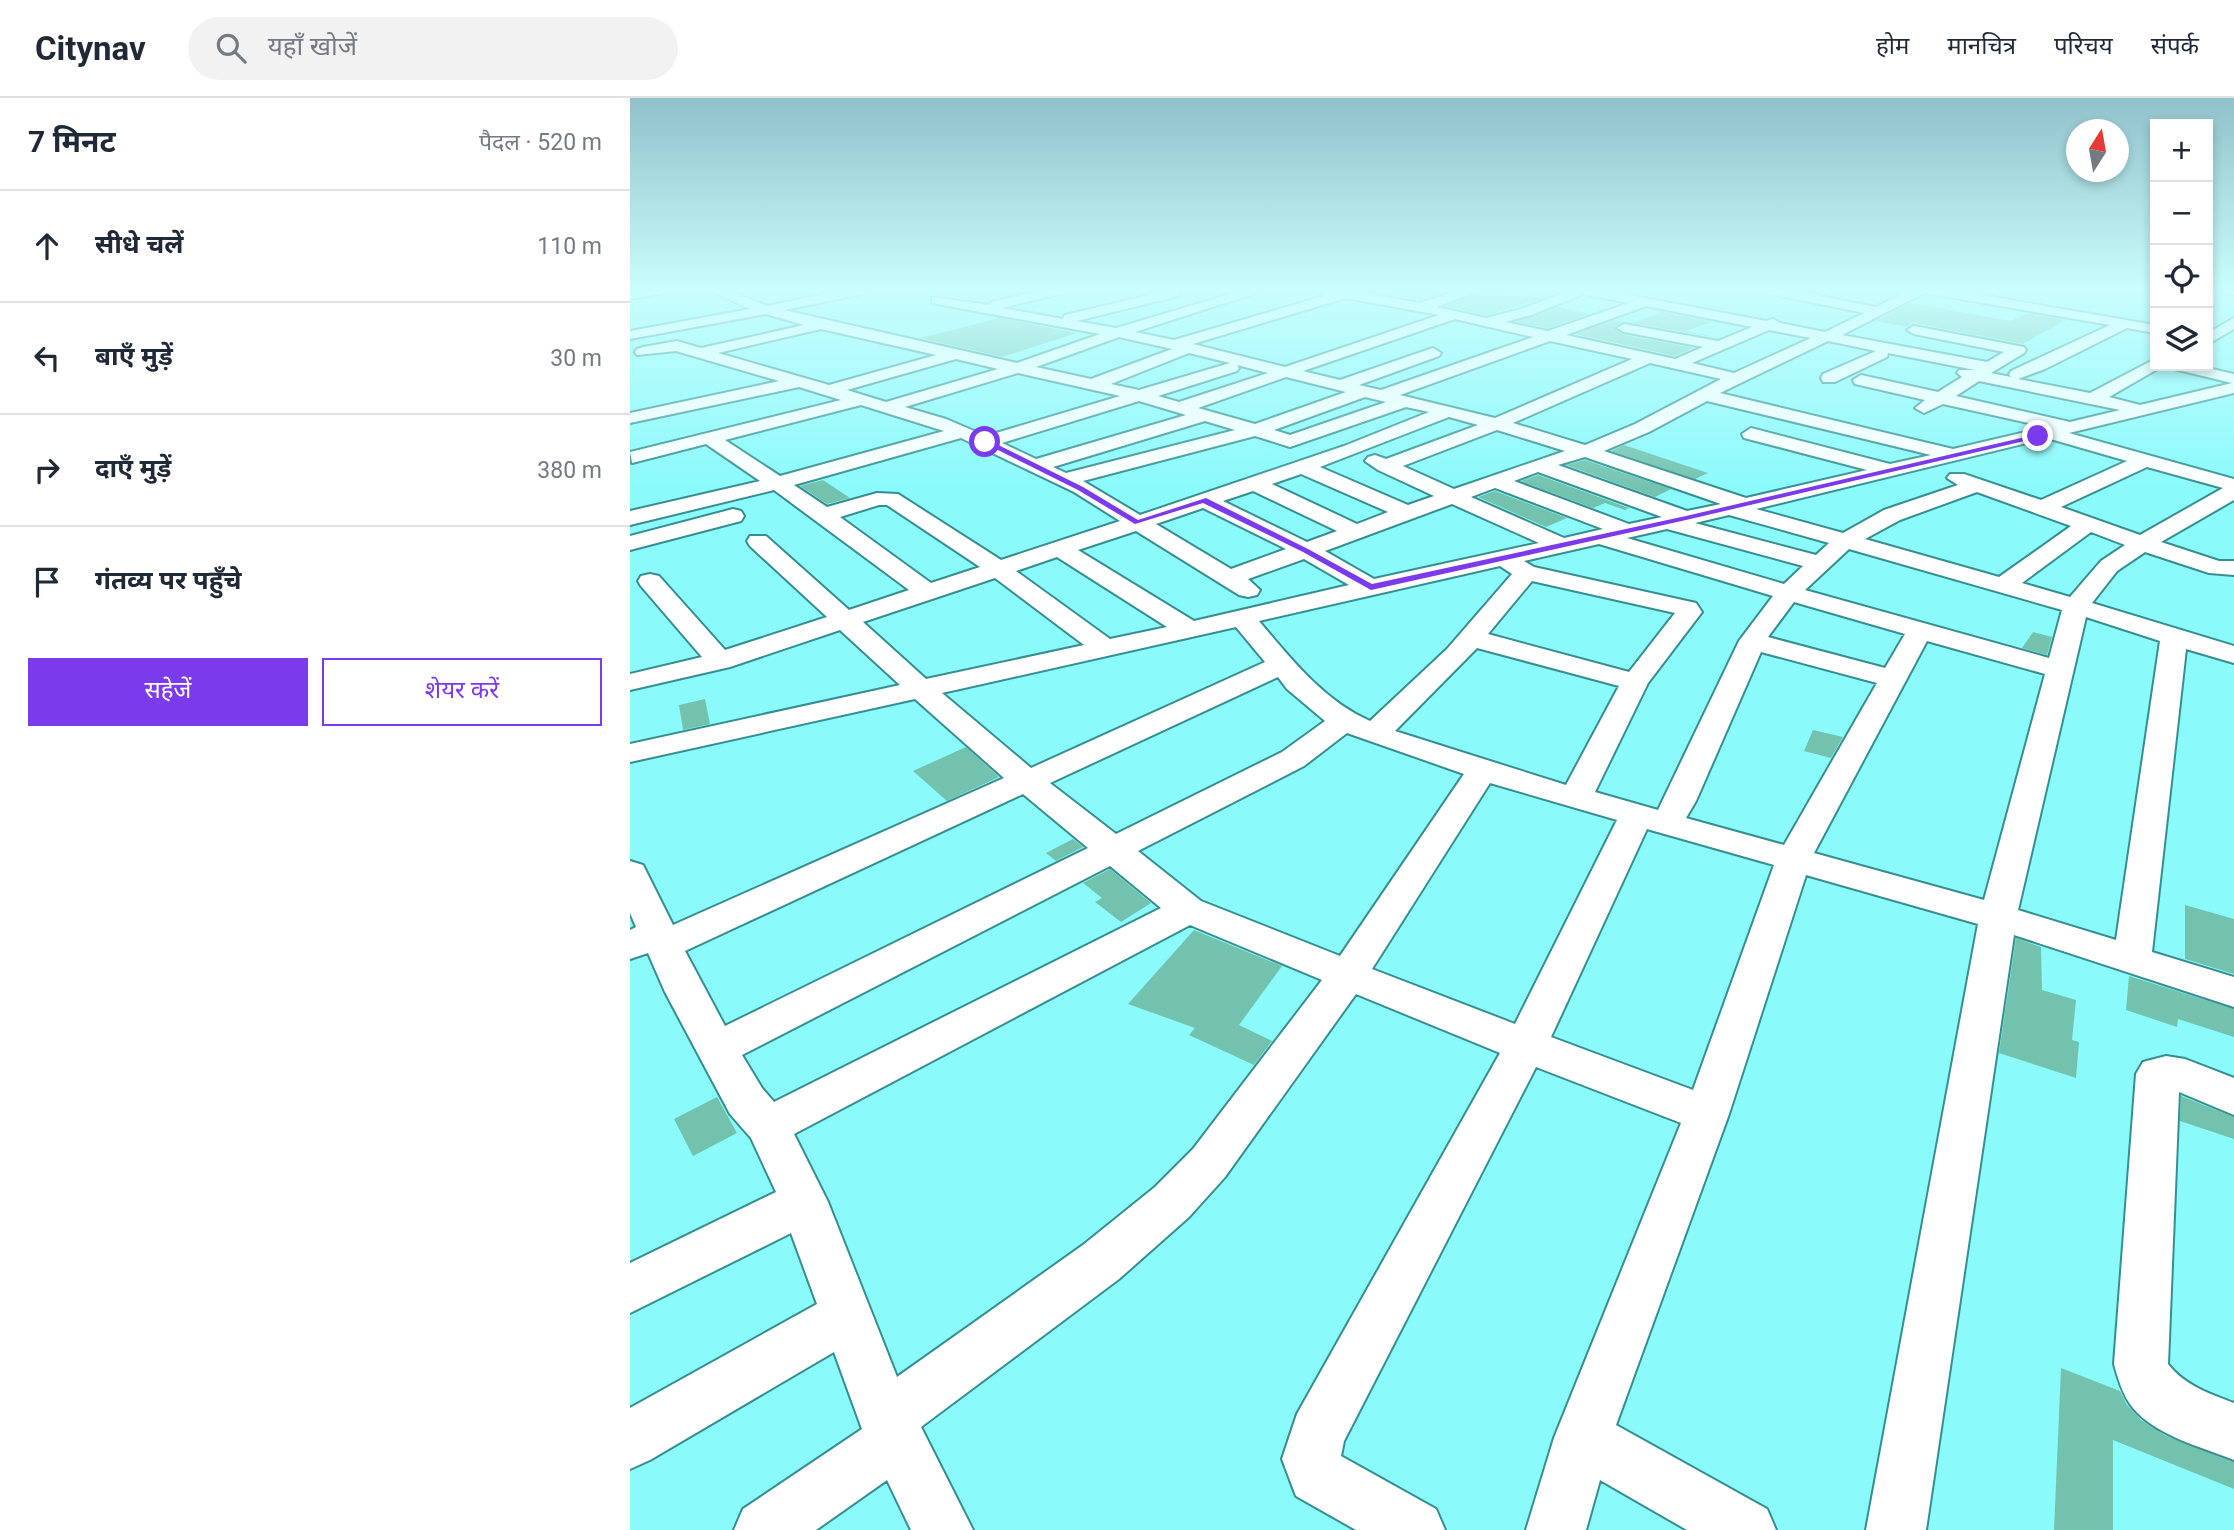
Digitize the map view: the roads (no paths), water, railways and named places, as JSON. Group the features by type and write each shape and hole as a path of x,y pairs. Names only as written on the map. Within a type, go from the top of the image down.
{"street":[{"path":"718,357 923,418 985,442 1063,480 1138,523 1277,610"},
{"path":"683,425 830,390 947,357"},
{"path":"963,357 1136,395 1254,431 1297,440 1402,402"},
{"path":"794,436 1050,357"},
{"path":"1062,393 1090,385 1159,357"},
{"path":"1115,390 1205,357"},
{"path":"1224,357 1496,424 1586,451 1737,506 1845,541 2076,606 2234,655"},
{"path":"985,442 1136,395 1279,357"},
{"path":"1179,408 1329,357"},
{"path":"1340,386 1423,357"},
{"path":"1063,480 1254,431 1483,357"},
{"path":"1637,357 1736,378"},
{"path":"1675,365 1694,357"},
{"path":"1229,578 1538,465 1586,451 1642,428 1782,357"},
{"path":"1829,378 1875,357"},
{"path":"1916,357 1974,376"},
{"path":"1924,408 2006,357"},
{"path":"2017,374 2057,357"},
{"path":"1385,466 1496,424 1647,359"},
{"path":"630,462 708,437 864,400 990,362"},
{"path":"1925,365 2100,409 2142,410 2222,390 2234,398"},
{"path":"1013,389 1078,368"},
{"path":"630,753 1190,631 1371,587 1676,520 2053,432 2100,409 2150,368"},
{"path":"1895,371 1974,376"},
{"path":"2201,371 2234,379"},
{"path":"630,418 802,381"},
{"path":"2053,432 1924,408 1862,387 1942,396 2228,485"},
{"path":"1704,395 1934,459 1978,485 2217,568 2234,568"},
{"path":"923,418 949,409"},
{"path":"630,682 720,661 1138,523 1350,450 1444,412"},
{"path":"1035,466 1204,415"},
{"path":"630,518 777,483 960,431 983,421"},
{"path":"1781,423 1934,459"},
{"path":"708,437 798,497 927,592"},
{"path":"1853,478 1749,442 1888,469"},
{"path":"630,462 731,453 756,446"},
{"path":"1350,450 1561,545"},
{"path":"2042,508 2146,460"},
{"path":"1538,465 1676,520 1821,564"},
{"path":"1302,467 1408,513"},
{"path":"680,485 754,468"},
{"path":"1896,1530 1998,917 2076,606 2109,566 2228,485 2234,470"},
{"path":"1496,481 1625,530"},
{"path":"1253,483 1357,532"},
{"path":"1415,1530 1317,1475 1311,1459 1317,1434 1526,1045 1652,818 1680,801 1752,641 1788,593 1845,541 1892,515 1978,485"},
{"path":"630,543 798,497"},
{"path":"823,515 877,499 891,498 997,568 1106,649"},
{"path":"1204,500 1306,550 1371,587"},
{"path":"2003,585 2088,524"},
{"path":"1599,536 2060,670"},
{"path":"758,541 974,738 1188,910 1707,1114"},
{"path":"1058,548 1190,631"},
{"path":"1502,558 1526,572 1688,610 1635,682 1576,797"},
{"path":"716,1049 1359,727 1472,638 1526,572"},
{"path":"650,581 720,661"},
{"path":"1243,619 1297,683 1359,727 1483,770 1998,917 2234,992"},
{"path":"1556,1530 1583,1438 1707,1114 1794,859 1920,630"},
{"path":"2207,647 2234,630"},
{"path":"2132,960 2174,636"},
{"path":"1472,638 1635,682"},
{"path":"1752,641 1892,678"},
{"path":"651,941 1028,781 1282,665"},
{"path":"764,1530 1101,1262 1172,1202 1240,1123 1348,975 1483,770"},
{"path":"631,878 651,941 746,1101 768,1126 804,1202 890,1430 943,1530"},
{"path":"768,1126 1188,910"},
{"path":"2234,1097 2178,1075 2166,1072 2158,1074 2141,1364 2143,1377 2150,1389 2167,1401 2234,1432"},
{"path":"630,1289 804,1202"},
{"path":"630,1440 847,1315"},
{"path":"1583,1438 1745,1530"}]}
